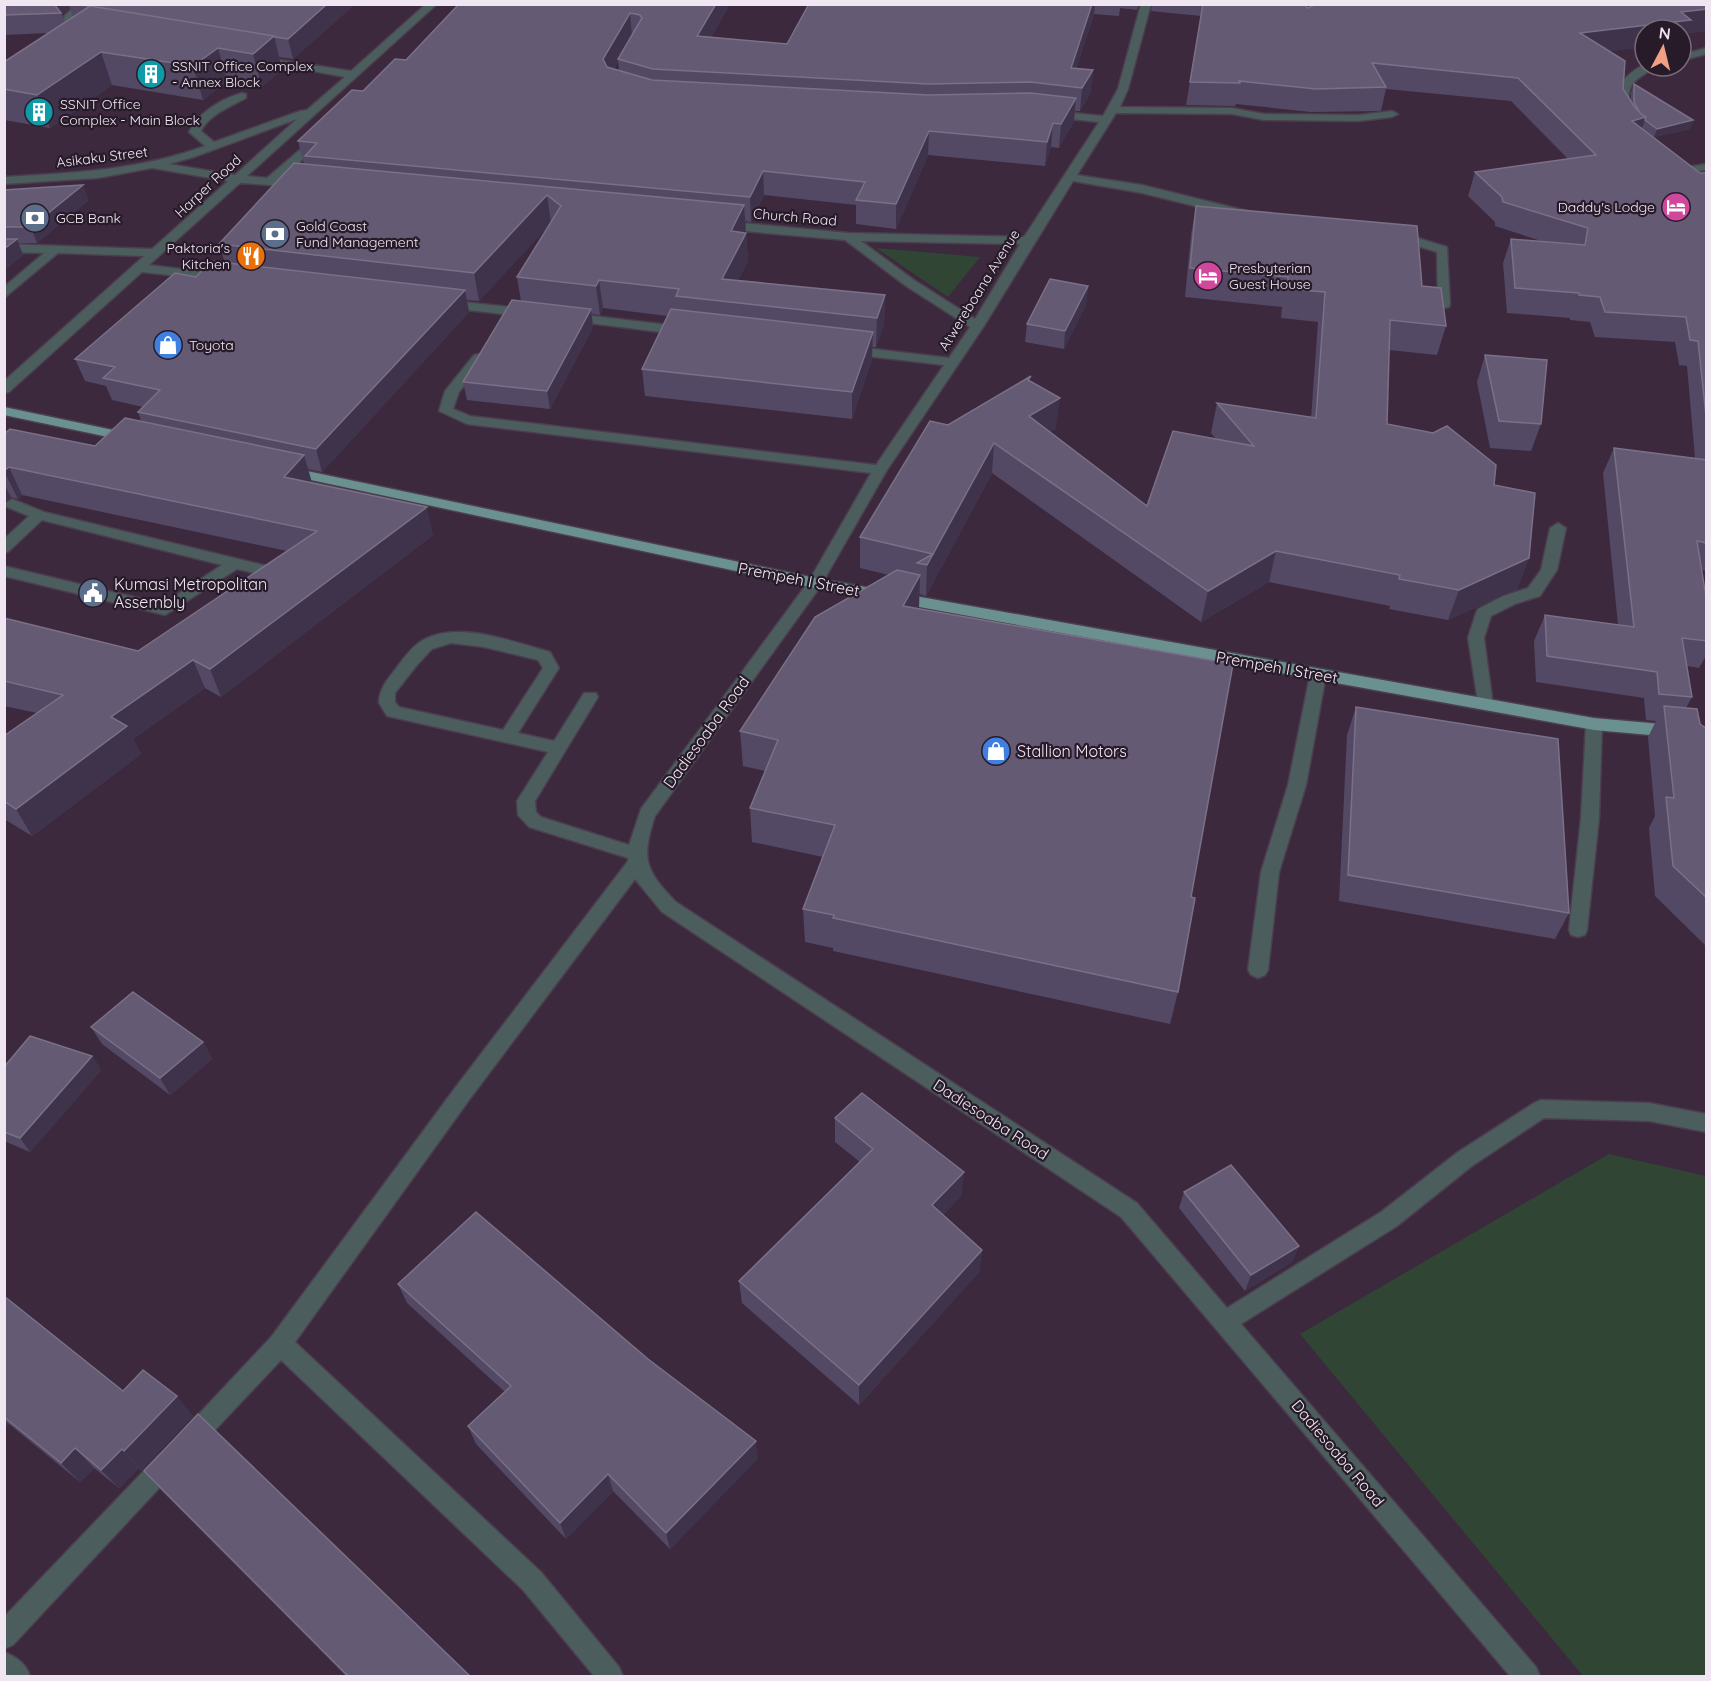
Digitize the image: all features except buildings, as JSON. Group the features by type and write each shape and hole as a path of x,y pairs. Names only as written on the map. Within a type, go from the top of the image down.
{"main road":[{"path":"4,411 152,442"},
{"name":"Prempeh I Street","path":"269,467 815,583 1594,724 1707,734"}],"street":[{"path":"83,4 69,16 67,24 74,29 97,33"},
{"name":"Harper Road","path":"4,388 157,254 432,4"},
{"name":"Atwereboana Avenue","path":"815,583 880,470 978,326 1028,241 1110,115 1123,89 1146,4"},
{"path":"243,56 354,75"},
{"path":"1628,120 1623,111 1624,85 1633,74"},
{"path":"213,146 195,132 198,125 209,114 242,96"},
{"path":"152,165 213,146 316,108"},
{"path":"1039,113 1110,115 1232,111 1264,117 1359,118 1392,114"},
{"path":"270,182 332,127"},
{"name":"Asikaku Street","path":"4,181 98,175 152,165 237,179"},
{"path":"1700,180 1682,167 1707,168"},
{"path":"1069,177 1142,189 1260,216"},
{"path":"237,179 317,187"},
{"name":"Church Road","path":"706,223 848,237 1028,241"},
{"path":"1379,232 1443,250 1444,304"},
{"name":"Church Road","path":"848,237 910,283 978,326"},
{"path":"4,248 157,254"},
{"path":"4,294 55,250"},
{"path":"141,268 235,280"},
{"path":"431,303 696,332"},
{"path":"836,348 952,362"},
{"path":"479,358 452,391 446,411 467,420 880,470"},
{"path":"12,504 39,515 267,571 249,585"},
{"path":"4,548 39,515"},
{"path":"1485,705 1476,639 1484,613 1509,600 1534,592 1549,570 1558,528"},
{"path":"4,571 165,610 235,563"},
{"name":"Dadiesoaba Road","path":"815,583 647,814 637,841 636,859 647,885 669,907 1129,1210 1226,1321 1527,1677"},
{"path":"507,737 551,668 544,657 463,638 446,639 426,645 387,692 387,703 393,712 507,737 559,748"},
{"path":"1258,970 1270,872 1297,785 1318,675"},
{"path":"4,1636 280,1344 636,859 535,822 527,815 526,801 590,697"},
{"path":"1578,930 1590,818 1594,724"},
{"path":"1226,1321 1389,1218 1465,1159 1541,1109 1649,1112 1707,1123"},
{"path":"280,1344 532,1581 610,1677"},
{"path":"4,1665 16,1677"}],"shaded area":[{"path":"5,5 1706,5 1706,1676 5,1676"}],"green space":[{"path":"876,248 980,257 948,297"},
{"path":"1609,1154 1706,1176 1706,1676 1583,1676 1300,1334"}],"place":[{"name":"SSNIT Office Complex - Annex Block","path":"151,74"},
{"name":"SSNIT Office Complex - Main Block","path":"39,112"},
{"name":"Daddy's Lodge","path":"1676,207"},
{"name":"GCB Bank","path":"35,218"},
{"name":"Gold Coast Fund Management","path":"275,234"},
{"name":"Paktoria's Kitchen","path":"251,256"},
{"name":"Presbyterian Guest House","path":"1208,276"},
{"name":"Toyota","path":"168,345"},
{"name":"Kumasi Metropolitan Assembly","path":"93,593"},
{"name":"Stallion Motors","path":"996,751"}]}
